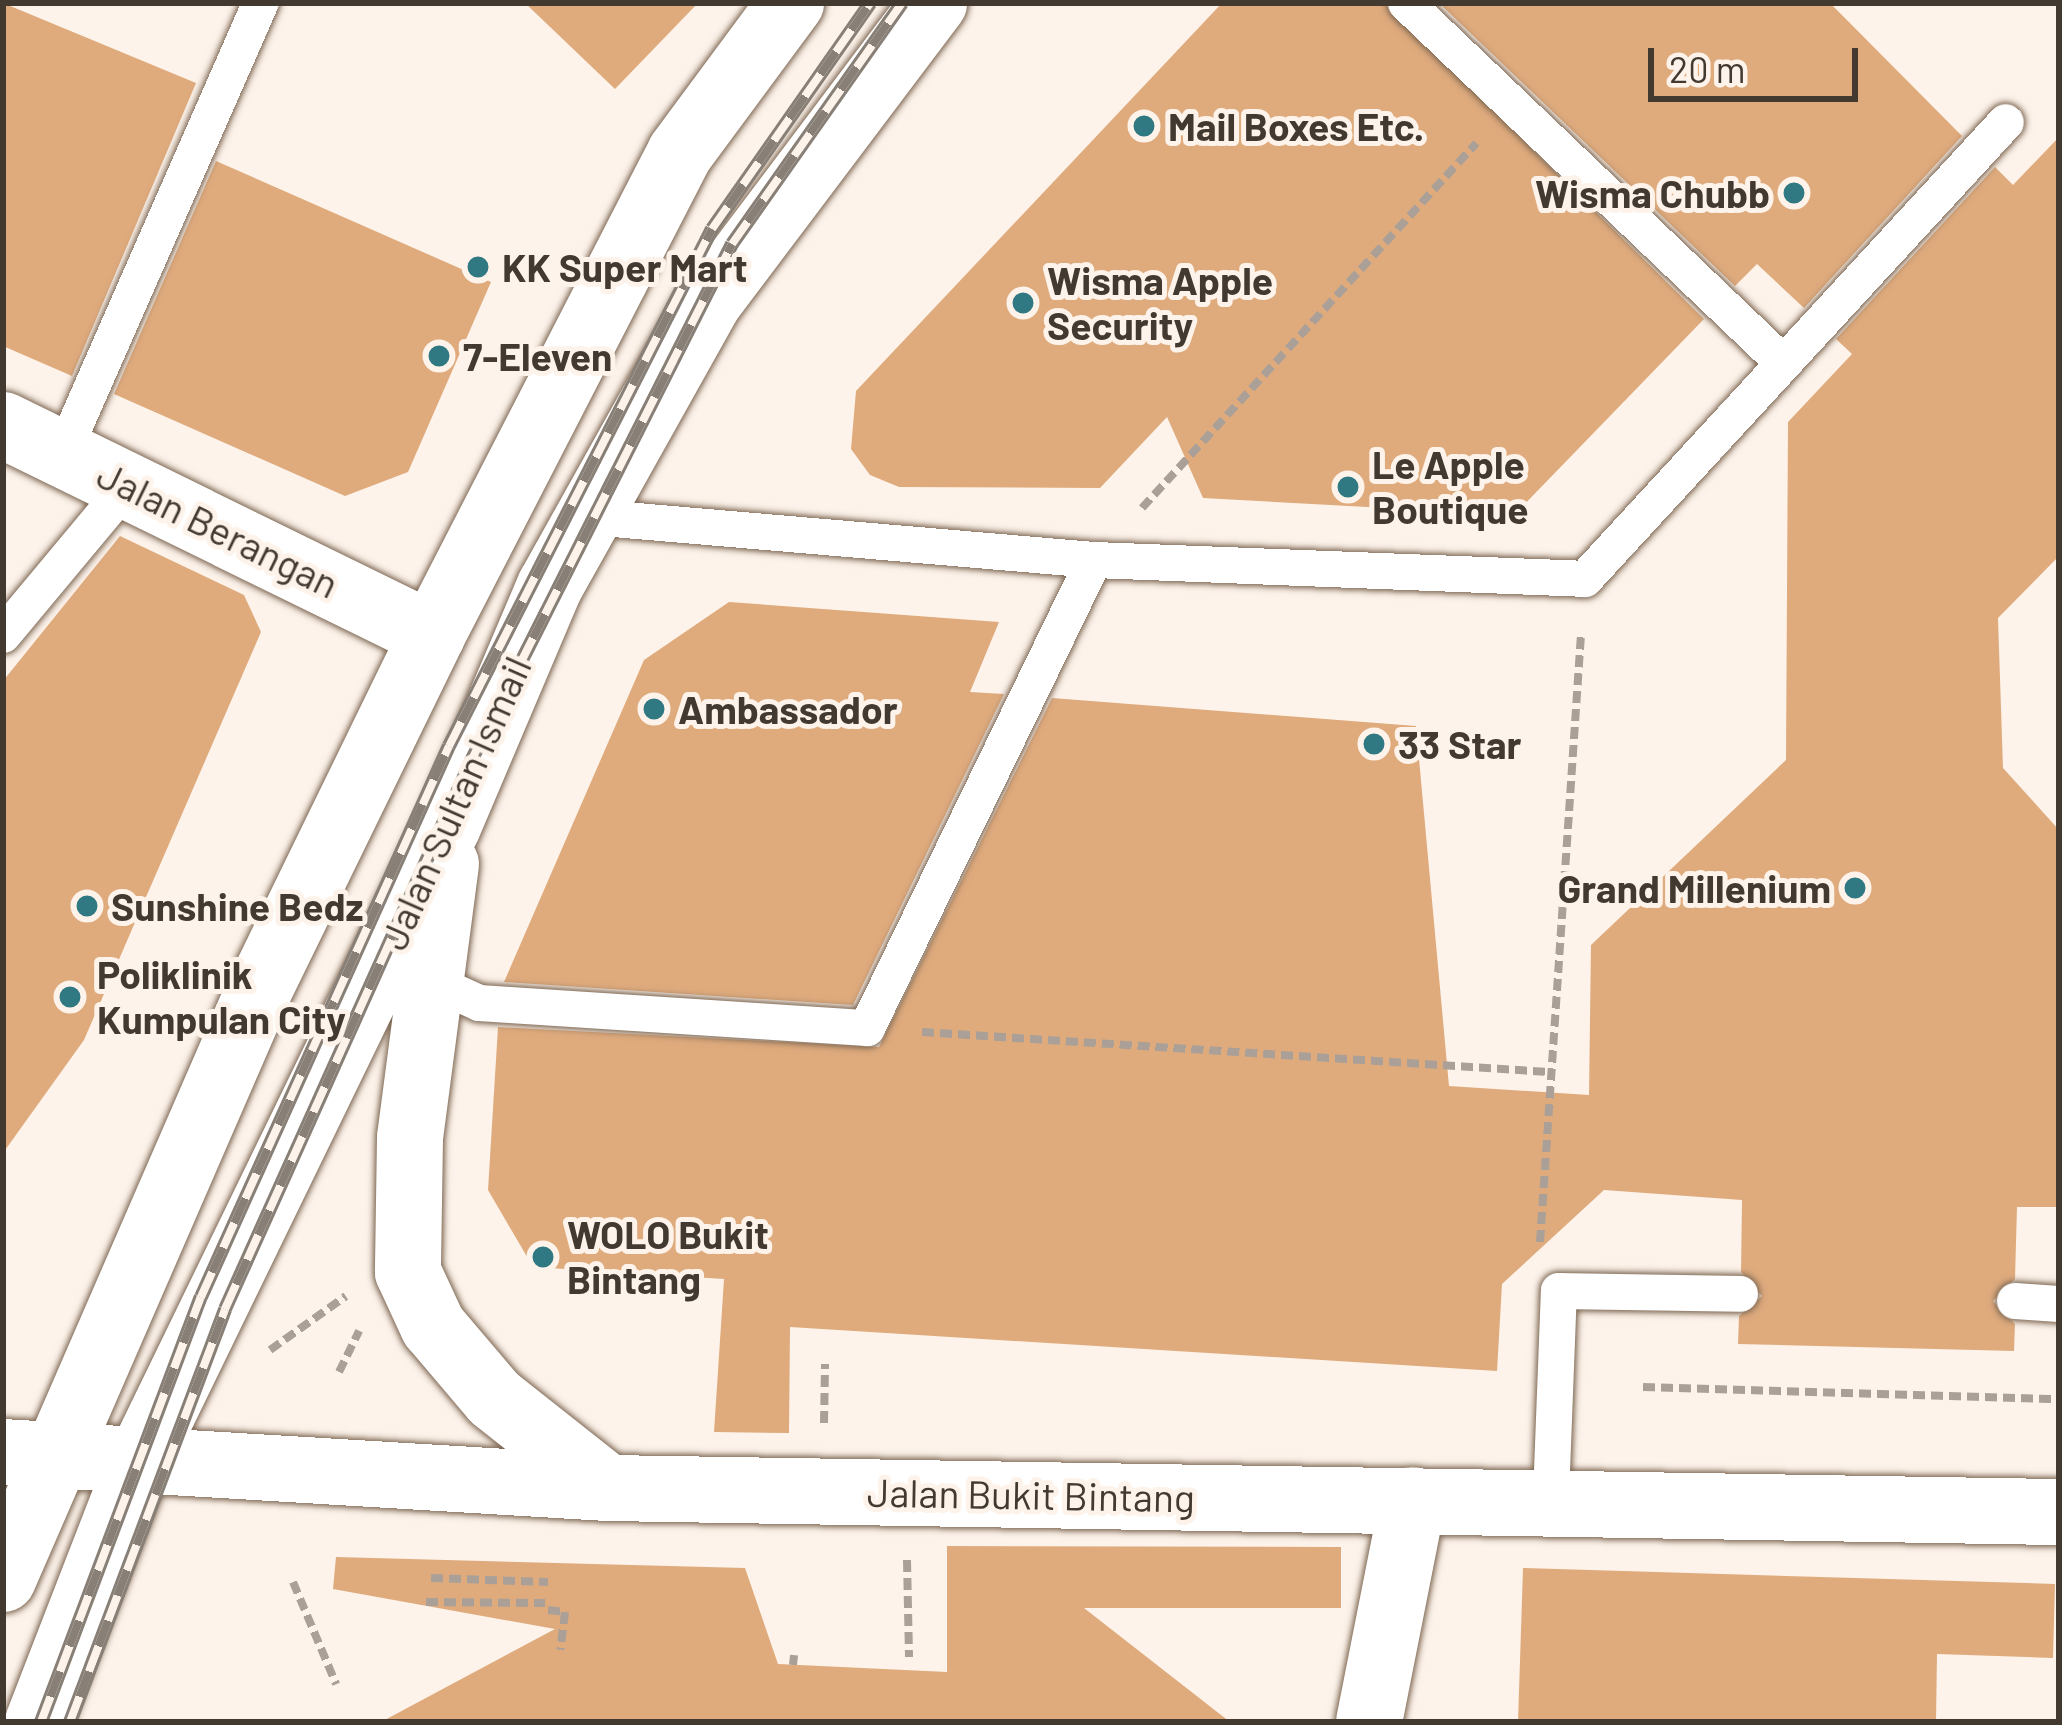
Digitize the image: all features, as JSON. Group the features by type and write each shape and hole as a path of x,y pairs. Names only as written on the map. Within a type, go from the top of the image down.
{"main road":[{"path":"3,1580 27,1455 432,635 680,153 791,3"},
{"name":"Jalan Sultan Ismail","path":"38,1722 139,1462 448,826 590,517 709,303 934,3"},
{"name":"Jalan Berangan","path":"3,424 432,635"},
{"path":"448,826 437,984 410,1138 408,1272 433,1326 494,1398 608,1488"},
{"name":"Jalan Bukit Bintang","path":"27,1455 608,1488 1413,1500 1551,1497 2059,1512"},
{"path":"1370,1722 1413,1500"}],"lane":[{"path":"63,453 261,3"},
{"path":"1406,3 1780,359"},
{"path":"590,517 1094,560 1585,579 1780,359 2006,122"},
{"path":"3,634 128,485"},
{"path":"437,984 479,1003 867,1028 1094,560"},
{"path":"1551,1497 1559,1292 1740,1294"},
{"path":"2015,1301 2059,1304"}],"path":[{"path":"1094,560 1514,102"},
{"path":"1540,1250 1585,579"},
{"path":"867,1028 1550,1072"},
{"path":"299,1333 355,1289 359,1336 339,1372"},
{"path":"803,1425 824,1426 826,1364"},
{"path":"1643,1387 2059,1400"},
{"path":"431,1578 548,1582"},
{"path":"293,1582 336,1684"},
{"path":"426,1602 546,1607 565,1612 560,1650"}],"building":[{"path":"3,3 196,83 72,376 3,346"},
{"path":"525,3 698,3 615,89"},
{"path":"1222,3 1384,3 1704,319 1514,515 1203,498 1167,417 1100,488 899,487 870,475 851,449 856,391"},
{"name":"Wisma Chubb","path":"1439,3 1830,3 1962,136 1804,308 1757,264 1735,286"},
{"path":"2059,137 2059,556 1998,618 2003,768 2059,830 2059,1207 2017,1207 2015,1279 1993,1301 2015,1324 2014,1351 1738,1344 1739,1316 1762,1296 1741,1272 1742,1200 1604,1190 1502,1284 1497,1371 790,1327 789,1433 714,1432 724,1279 533,1267 488,1190 498,1027 879,1047 1052,698 1416,726 1449,1086 1589,1095 1591,945 1786,760 1788,422 1852,354 1836,339 1995,167 2013,185"},
{"path":"216,161 491,282 408,472 345,496 114,394"},
{"path":"120,536 244,595 261,632 84,1040 3,1153 3,681"},
{"path":"729,602 999,622 970,692 1004,694 853,1005 504,982 644,660"},
{"path":"947,1546 1341,1547 1341,1608 1084,1608 1230,1722 381,1722 555,1629 333,1589 336,1557 745,1568 778,1664 947,1672"},
{"path":"1523,1568 2055,1584 2053,1658 1937,1654 1936,1722 1518,1722"}],"railway":[{"path":"41,1722 201,1297 449,746 712,229 870,3"},
{"path":"70,1722 225,1309 472,759 732,244 902,3"}],"place":[{"name":"Mail Boxes Etc.","path":"1144,126"},
{"name":"Wisma Chubb","path":"1794,193"},
{"name":"KK Super Mart","path":"478,267"},
{"name":"Wisma Apple Security","path":"1023,303"},
{"name":"7-Eleven","path":"439,356"},
{"name":"Le Apple Boutique","path":"1348,487"},
{"name":"Ambassador","path":"654,709"},
{"name":"33 Star","path":"1374,744"},
{"name":"Grand Millenium","path":"1855,888"},
{"name":"Sunshine Bedz","path":"87,906"},
{"name":"Poliklinik Kumpulan City","path":"70,997"},
{"name":"WOLO Bukit Bintang","path":"543,1257"}]}
